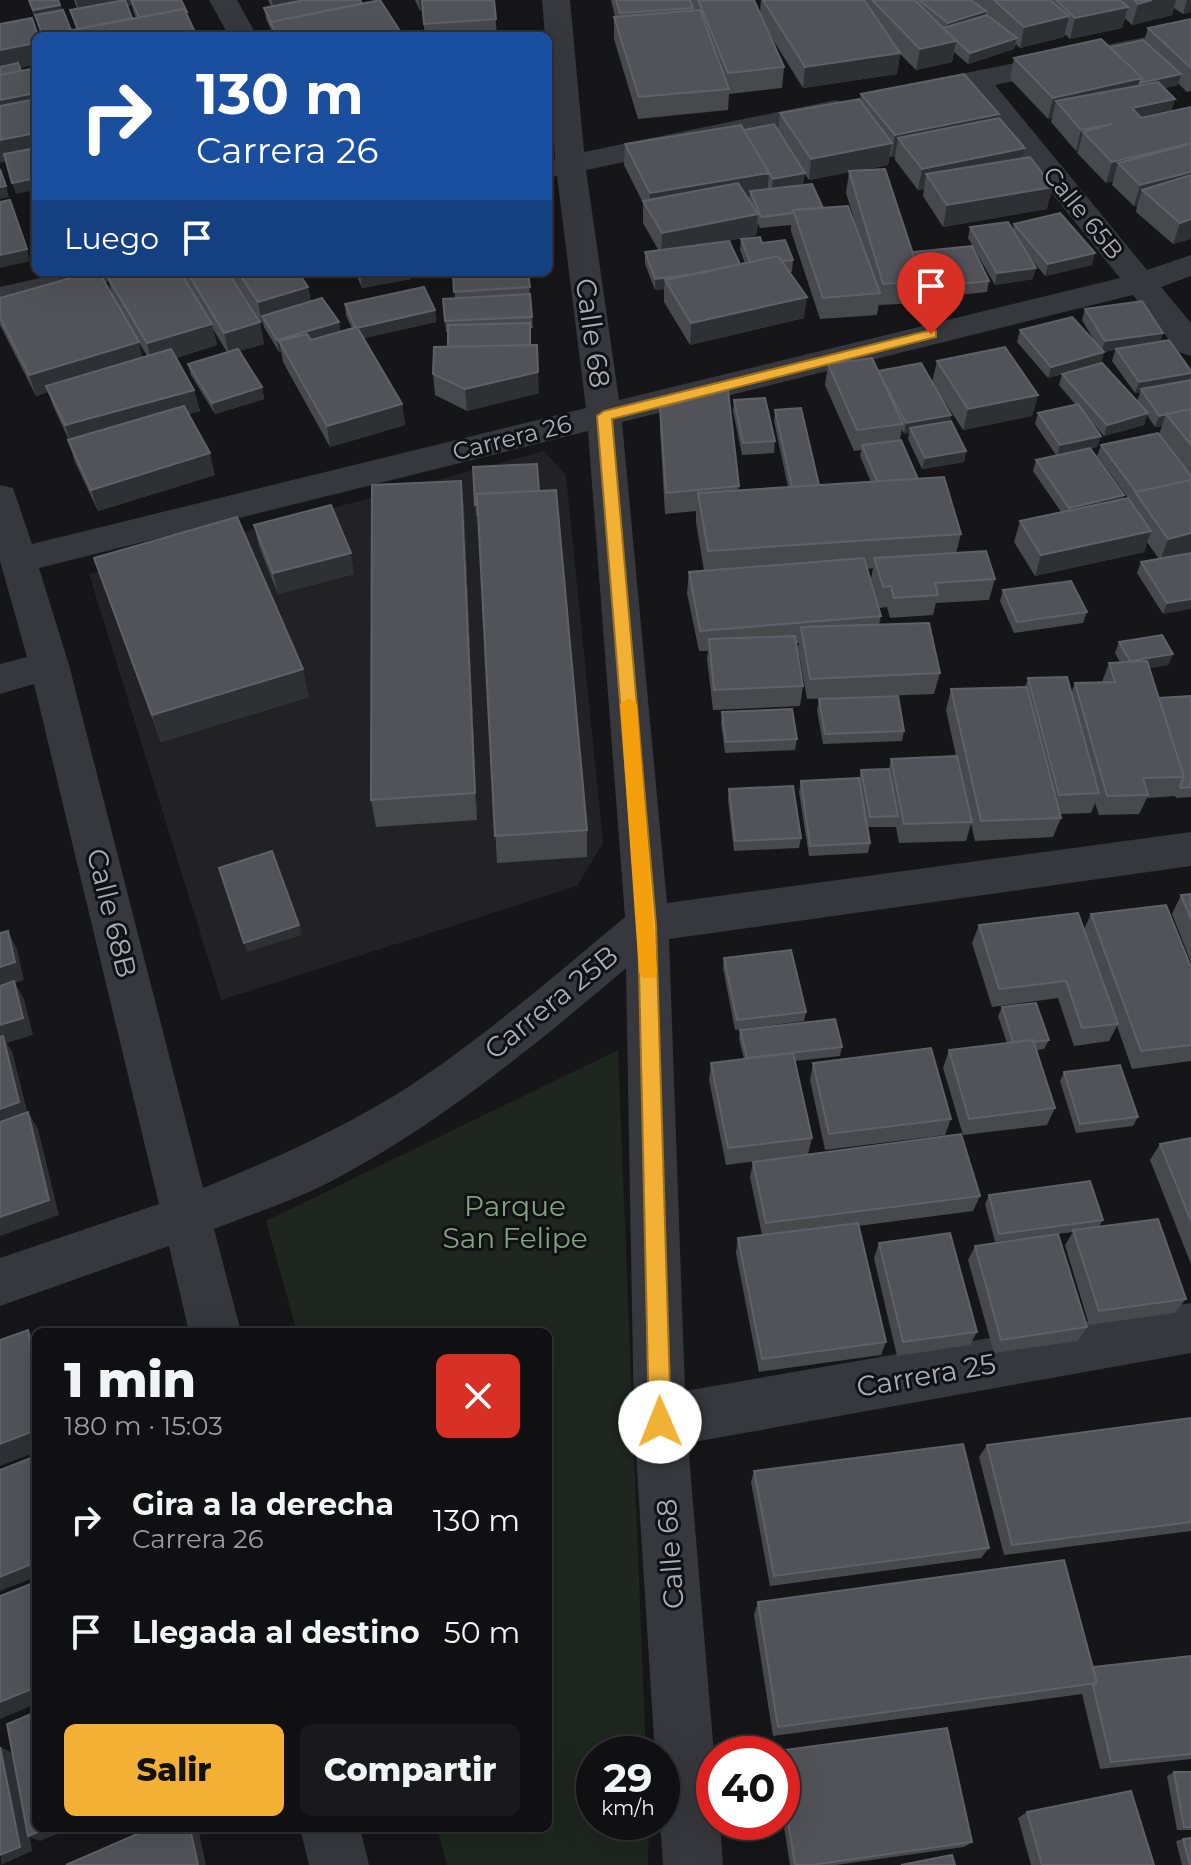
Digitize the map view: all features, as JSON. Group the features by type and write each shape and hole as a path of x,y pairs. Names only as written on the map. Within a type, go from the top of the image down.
{"street":[{"path":"223,0 241,32"},
{"name":"Calle 68","path":"556,0 559,166 604,416 647,924 660,1422 693,1865"},
{"path":"559,166 1191,36"},
{"name":"Calle 65B","path":"976,80 1191,345"},
{"name":"Carrera 26","path":"19,560 1140,283 1191,265"},
{"path":"0,297 92,276"},
{"name":"Calle 68B","path":"0,497 49,665 214,1328"},
{"path":"0,679 49,665"},
{"path":"647,924 1191,849"},
{"name":"Carrera 25B","path":"0,1282 188,1217 309,1168 419,1105 533,1020 647,924"},
{"name":"Carrera 25","path":"660,1422 1191,1328"},
{"path":"331,1832 339,1865"}],"shaded area":[{"path":"544,451 566,475 603,843 577,886 221,1000 89,574"}],"green space":[{"name":"Parque San Felipe","path":"618,1050 645,1736 576,1736 576,1840 649,1840 648,1865 447,1865 438,1832 552,1832 552,1328 296,1328 266,1221"}],"building":[{"path":"29,0 58,0 60,5 33,10"},
{"path":"125,0 132,18 78,29 70,10"},
{"path":"131,0 181,0 187,12 184,9 139,17"},
{"path":"304,0 360,0 362,4 271,22 264,8"},
{"path":"380,0 400,31 276,32 270,22"},
{"path":"422,0 494,0 496,19 424,24"},
{"path":"616,0 690,0 693,8 620,13"},
{"path":"698,0 754,0 784,67 728,73"},
{"path":"763,0 864,0 900,53 805,67"},
{"path":"872,0 915,0 956,41 920,49"},
{"path":"971,0 986,11 948,23 920,1"},
{"path":"994,0 1050,0 1069,16 1024,27"},
{"path":"1056,0 1120,0 1128,7 1075,18"},
{"path":"184,9 195,32 62,32"},
{"path":"63,10 71,30 41,32 35,15"},
{"path":"700,10 729,89 639,97 614,17"},
{"path":"987,15 1017,38 970,53 943,28"},
{"path":"32,18 37,32 32,32 32,44 0,50 0,24"},
{"path":"1191,19 1191,68 1148,28"},
{"path":"1101,39 1142,78 1053,98 1014,58"},
{"path":"1143,40 1181,74 1140,83 1142,78 1110,47"},
{"path":"18,63 21,71 0,75 0,67"},
{"path":"31,69 32,94 0,100 0,75"},
{"path":"964,74 999,114 895,135 861,94"},
{"path":"1158,82 1175,99 1132,108 1141,118 1191,107 1191,143 1112,162 1083,132 1112,124 1081,130 1056,101"},
{"path":"859,99 892,143 811,159 780,113"},
{"path":"32,100 32,134 0,140 0,106"},
{"path":"999,118 1025,148 922,169 898,138"},
{"path":"774,124 805,173 773,179 744,130"},
{"path":"741,125 769,173 650,193 625,144"},
{"path":"1191,144 1191,172 1140,185 1118,163"},
{"path":"32,149 32,179 12,183 4,154"},
{"path":"1030,157 1053,187 947,205 926,174"},
{"path":"0,169 6,186 0,187"},
{"path":"885,169 922,281 883,284 849,171"},
{"path":"1191,175 1191,219 1180,223 1142,190"},
{"path":"738,183 758,214 662,233 643,201"},
{"path":"812,184 823,208 761,217 750,191"},
{"path":"10,200 27,249 0,255 0,202"},
{"path":"848,206 880,293 823,298 793,210"},
{"path":"1060,213 1095,253 1048,264 1014,224"},
{"path":"1008,222 1036,268 997,273 970,227"},
{"path":"760,237 762,243 785,240 793,260 782,261 778,256 750,262 741,239"},
{"path":"729,241 740,264 701,273 655,279 645,252"},
{"path":"972,246 989,281 923,288 912,252"},
{"path":"778,256 807,297 691,323 665,280"},
{"path":"78,276 101,276 139,342 29,375 0,318 0,298"},
{"path":"107,276 182,276 212,324 147,343"},
{"path":"189,276 231,276 260,322 224,333"},
{"path":"241,276 301,276 308,287 258,302"},
{"path":"453,276 529,276 530,287 454,292"},
{"path":"424,287 435,310 357,328 345,304"},
{"path":"530,294 532,317 445,321 443,299"},
{"path":"322,298 339,322 277,340 262,316"},
{"path":"1142,301 1163,333 1105,341 1085,309"},
{"path":"1072,317 1104,352 1051,367 1020,330"},
{"path":"530,323 530,345 448,347 448,325"},
{"path":"357,327 402,404 327,426 279,341 307,334 311,340"},
{"path":"1169,340 1191,373 1139,382 1116,349"},
{"path":"537,345 538,372 465,389 433,374 434,347"},
{"path":"1005,347 1038,395 968,409 937,361"},
{"path":"171,349 194,390 65,425 46,386"},
{"path":"238,349 262,387 212,403 188,364"},
{"path":"872,358 903,424 857,430 828,364"},
{"path":"921,363 951,415 906,423 878,371"},
{"path":"1102,363 1148,413 1107,425 1062,374"},
{"path":"1191,380 1191,409 1159,416 1141,389"},
{"path":"728,390 739,486 666,493 660,408"},
{"path":"765,398 775,441 743,443 734,400"},
{"path":"1078,404 1101,436 1060,445 1038,413"},
{"path":"184,406 210,453 91,490 68,440"},
{"path":"801,408 819,485 792,487 775,410"},
{"path":"1191,409 1191,445 1166,414"},
{"path":"951,421 966,451 925,458 910,428"},
{"path":"1158,433 1191,480 1136,492 1101,445"},
{"path":"901,440 918,479 877,481 862,445"},
{"path":"1090,448 1124,495 1069,508 1036,460"},
{"path":"537,464 539,491 477,494 475,505 473,467"},
{"path":"944,477 961,534 708,551 698,493"},
{"path":"1191,480 1191,533 1168,539 1135,492"},
{"path":"461,481 475,793 371,800 372,485"},
{"path":"556,490 587,830 495,836 477,494"},
{"path":"1128,498 1151,531 1041,555 1020,521"},
{"path":"331,505 351,553 273,573 254,525"},
{"path":"237,517 303,669 152,715 94,558"},
{"path":"986,551 995,579 935,583 938,595 894,598 891,586 883,587 874,558"},
{"path":"1191,553 1191,599 1167,603 1141,562"},
{"path":"864,558 881,616 700,631 689,572"},
{"path":"1071,581 1087,612 1017,622 1003,590"},
{"path":"929,623 940,673 810,679 801,627"},
{"path":"1162,635 1173,654 1130,661 1119,642"},
{"path":"795,636 803,686 714,690 709,639"},
{"path":"1147,661 1184,777 1143,778 1148,795 1107,796 1075,683 1115,682 1109,663"},
{"path":"1067,677 1099,793 1059,795 1028,678"},
{"path":"1027,687 1061,818 981,821 951,689"},
{"path":"898,696 904,731 825,734 819,699"},
{"path":"1191,696 1191,787 1181,788 1184,777 1159,698"},
{"path":"792,709 797,739 726,742 722,712"},
{"path":"957,756 972,822 904,824 891,759"},
{"path":"889,769 898,816 870,817 861,770"},
{"path":"859,778 870,843 810,846 801,781"},
{"path":"793,786 801,838 735,841 729,789"},
{"path":"272,851 299,925 244,943 219,868"},
{"path":"1191,894 1191,919 1181,895"},
{"path":"1166,905 1191,967 1191,1045 1141,1051 1091,914"},
{"path":"1078,913 1118,1024 1082,1028 1066,981 999,989 979,925"},
{"path":"8,931 15,962 0,967 0,933"},
{"path":"791,950 806,1012 737,1020 724,958"},
{"path":"14,981 23,1018 0,1025 0,986"},
{"path":"1036,1003 1049,1040 1013,1042 1002,1007"},
{"path":"835,1019 842,1047 747,1058 740,1030"},
{"path":"3,1036 19,1102 0,1109 0,1037"},
{"path":"1033,1040 1055,1108 969,1119 949,1050"},
{"path":"931,1048 951,1119 829,1134 813,1063"},
{"path":"793,1053 812,1138 728,1148 711,1063"},
{"path":"1120,1065 1138,1117 1080,1124 1064,1072"},
{"path":"28,1112 49,1200 0,1217 0,1122"},
{"path":"961,1134 980,1196 766,1223 753,1162"},
{"path":"1191,1138 1191,1221 1160,1144"},
{"path":"1090,1181 1103,1220 999,1234 989,1195"},
{"path":"1158,1219 1186,1299 1099,1311 1073,1230"},
{"path":"858,1223 886,1342 762,1359 738,1238"},
{"path":"950,1233 977,1332 903,1342 879,1243"},
{"path":"1058,1234 1087,1327 1001,1340 975,1246"},
{"path":"28,1330 32,1348 32,1432 0,1444 0,1340"},
{"path":"1191,1418 1191,1522 1012,1545 987,1445"},
{"path":"963,1444 989,1548 774,1576 754,1471"},
{"path":"32,1458 32,1564 0,1577 0,1470"},
{"path":"1064,1560 1097,1683 778,1727 758,1602"},
{"path":"32,1584 32,1689 0,1702 0,1596"},
{"path":"1191,1656 1191,1754 1111,1762 1093,1686 1097,1683 1093,1667"},
{"path":"32,1714 32,1832 38,1832 28,1836 7,1724"},
{"path":"947,1728 972,1842 795,1865 791,1840 800,1840 800,1748"},
{"path":"0,1747 20,1847 0,1855"},
{"path":"1174,1772 1191,1772 1191,1827 1184,1827"},
{"path":"1131,1791 1154,1865 1042,1865 1027,1812"},
{"path":"142,1832 191,1832 198,1865 66,1865"},
{"path":"1191,1838 1191,1865 1190,1865 1183,1839"},
{"path":"952,1855 955,1865 901,1865"}],"slow traffic":[{"path":"629,704 648,972"}],"route":[{"path":"660,1422 647,924 604,416 931,334"}]}
